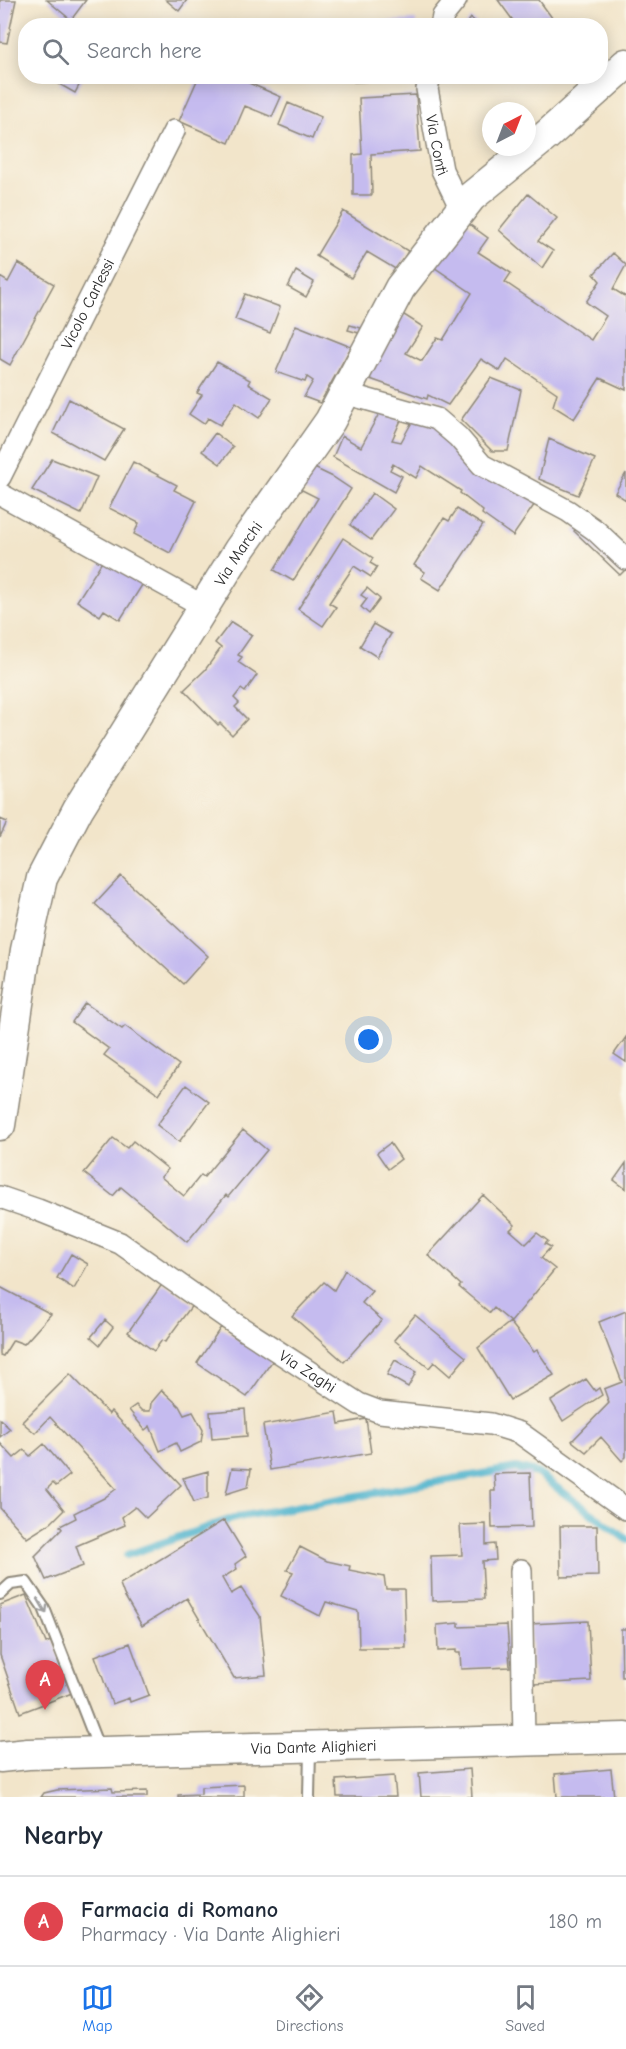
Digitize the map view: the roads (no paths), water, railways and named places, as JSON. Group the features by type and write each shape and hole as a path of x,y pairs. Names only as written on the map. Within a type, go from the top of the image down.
{"main road":[{"name":"Via Marchi","path":"608,80 626,64"},
{"name":"Via Marchi","path":"0,1125 26,950 42,878 78,809 239,550 330,420 400,288 471,197 546,136 604,84"},
{"name":"Via Dante Alighieri","path":"0,1757 28,1754 626,1738"}],"street":[{"path":"443,18 456,0"},
{"name":"Via Conti","path":"428,84 427,89 442,171 461,209"},
{"name":"Vicolo Carlessi","path":"0,477 174,131"},
{"path":"344,393 437,420 458,437 482,465 568,511 595,530 626,558"},
{"path":"0,494 203,606"},
{"name":"Via Zaghi","path":"0,1197 120,1243 234,1323 359,1404 380,1412 491,1424 520,1433 626,1509"},
{"path":"522,1570 524,1741"}],"lane":[{"path":"0,1594 11,1584 26,1582 44,1608 101,1752"},
{"path":"309,1797 310,1747"}],"waterway":[{"path":"127,1555 238,1517 516,1468 537,1473 626,1539"}],"place":[{"name":"Farmacia di Romano","path":"45,1710"}]}
